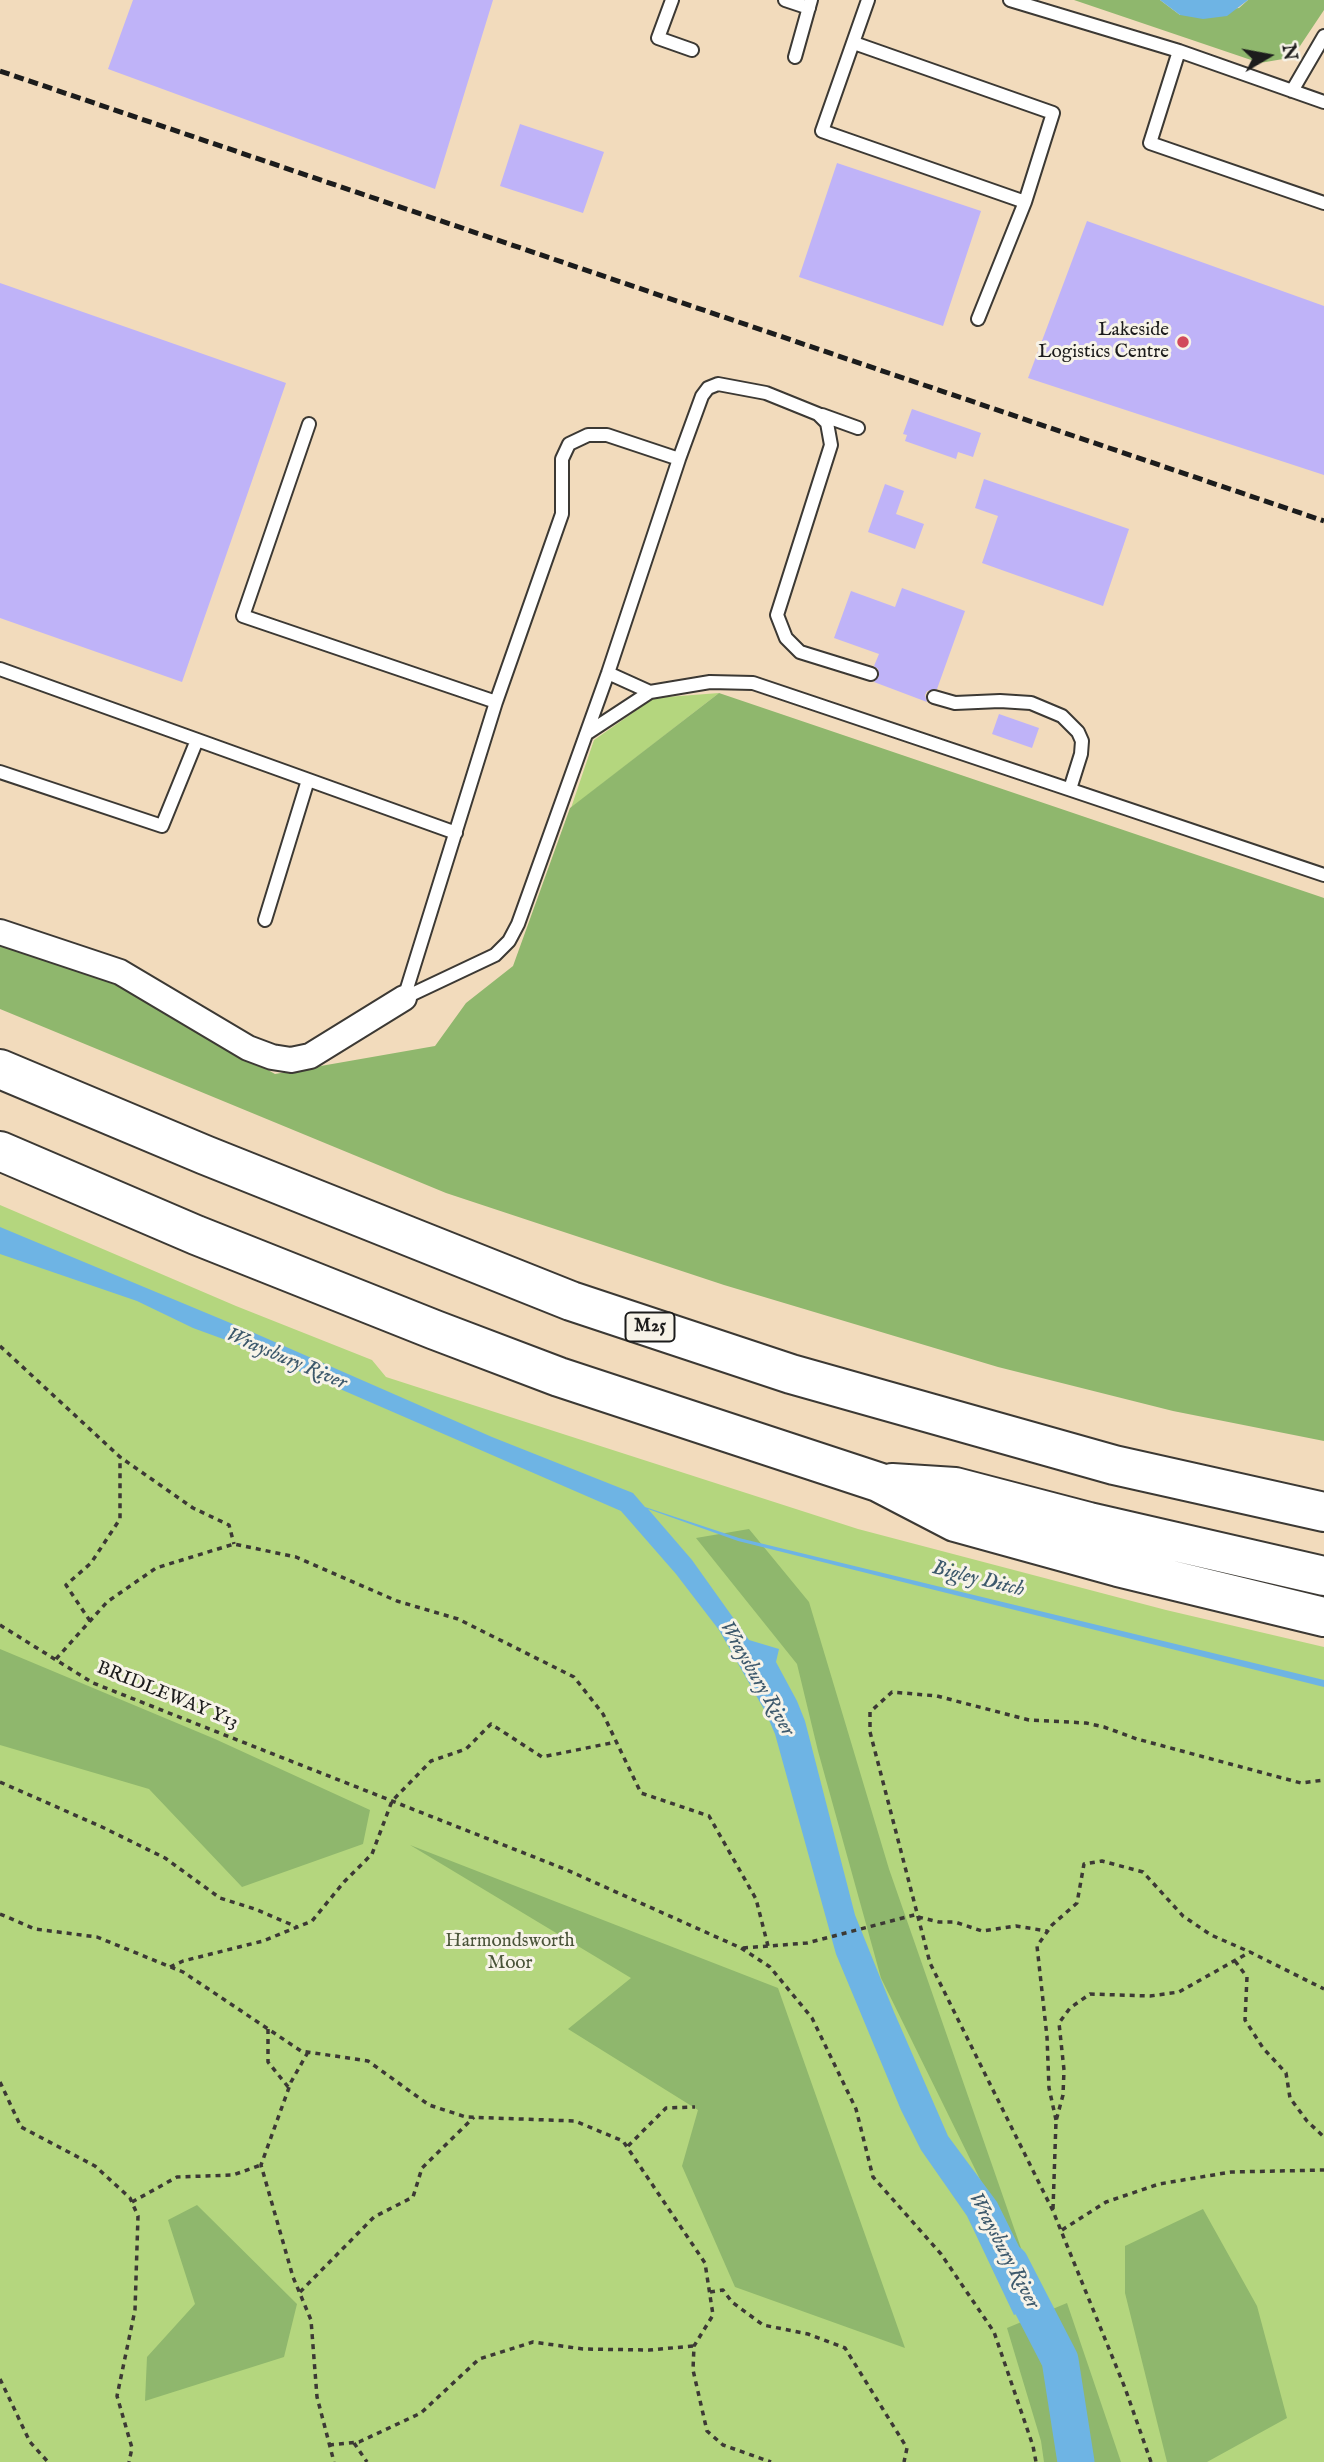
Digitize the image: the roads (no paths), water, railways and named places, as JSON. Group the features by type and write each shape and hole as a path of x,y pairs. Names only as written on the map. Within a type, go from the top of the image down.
{"highway":[{"name":"M25","path":"0,1069 205,1155 584,1305 791,1374 1114,1465 1324,1511"},
{"path":"0,1151 196,1234 435,1330 572,1381 878,1482 955,1522 1118,1567 1324,1617"},
{"path":"878,1482 955,1487 1102,1525 1324,1576"}],"street":[{"path":"0,932 120,972 248,1048 272,1057 291,1060 310,1056 404,998"}],"lane":[{"path":"672,0 658,38 692,50"},
{"path":"785,0 810,4 795,57"},
{"path":"869,0 822,131 1026,202"},
{"path":"1010,0 1179,51 1324,102"},
{"path":"1292,91 1324,36"},
{"path":"854,43 1053,113 1026,202 978,319"},
{"path":"1179,51 1150,143 1324,203"},
{"path":"404,998 495,955 509,941 519,923 608,673 679,459 702,396 708,388 718,384 765,393 858,428"},
{"path":"818,414 829,427 831,444 777,615 786,638 800,652 871,674"},
{"path":"309,424 243,616 496,702"},
{"path":"404,998 496,702 562,514 562,459 569,444 588,435 607,435 679,459"},
{"path":"0,669 456,833"},
{"path":"608,673 650,692"},
{"path":"586,734 650,692 710,682 753,683 1324,875"},
{"path":"934,696 955,703 1031,703 1062,716 1076,729 1082,741 1081,754 1070,789"},
{"path":"0,772 162,826 197,740"},
{"path":"265,920 308,780"}],"water":[{"path":"1160,0 1248,0 1227,16 1203,19 1180,15"},
{"path":"0,1227 252,1332 492,1437 633,1493 645,1507 739,1538 1324,1680 1324,1687 738,1541 648,1509 692,1560 749,1640 779,1649 776,1662 805,1721 855,1915 894,2012 948,2136 997,2202 1046,2301 1014,2315 967,2216 921,2150 901,2110 836,1954 775,1734 766,1713 719,1630 676,1574 621,1511 234,1343 193,1328 137,1301 0,1254"}],"waterway":[{"name":"Wraysbury River","path":"1010,2263 1060,2360 1076,2462"}],"railway":[{"path":"0,71 1324,521"}],"place":[{"name":"Lakeside Logistics Centre","path":"1183,342"}],"water label":[{"name":"Bigley Ditch","path":"978,1580"}],"park label":[{"name":"Harmondsworth Moor","path":"510,1953"}]}
